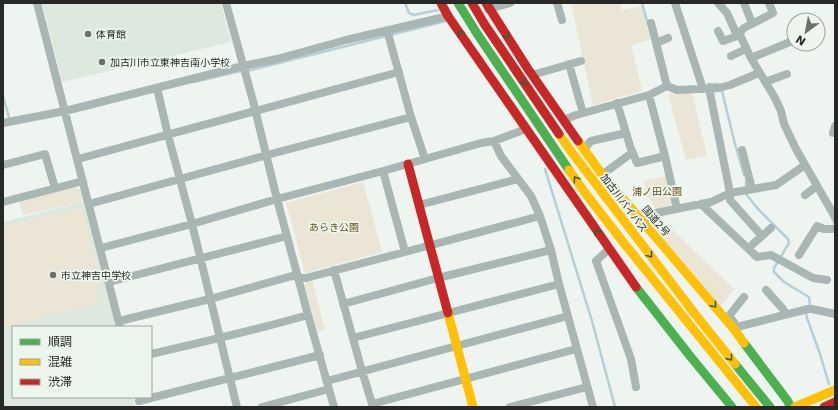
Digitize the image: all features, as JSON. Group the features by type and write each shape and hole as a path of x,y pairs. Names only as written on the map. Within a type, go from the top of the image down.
{"main road":[{"path":"441,3 451,16 521,131 635,286 732,407"},
{"path":"458,3 586,194 756,407"},
{"name":"加古川バイパス","path":"472,3 570,150 695,314 770,407"},
{"name":"国道2号","path":"486,7 584,149 626,203 735,327 787,400 790,407"},
{"path":"570,150 625,215 681,276 719,325"},
{"path":"408,164 473,407"},
{"path":"586,194 617,253 740,407"},
{"path":"732,342 780,402 790,407"},
{"path":"795,407 835,390"},
{"path":"824,407 835,402"}],"street":[{"path":"37,3 120,324 292,276 306,278 540,216"},
{"path":"226,3 256,111 277,199 308,315 334,407"},
{"path":"486,7 510,3"},
{"path":"557,3 562,20"},
{"path":"675,3 706,89 730,193 730,200 762,236"},
{"path":"718,3 727,13 736,33 740,35 759,73 775,98 781,111 784,124 796,149 835,217"},
{"path":"744,3 752,23"},
{"path":"718,31 723,41 740,35 744,28 773,13 769,3"},
{"path":"3,123 65,110 277,59 387,30 451,16"},
{"path":"651,23 656,43 664,59 667,86"},
{"path":"387,30 424,159"},
{"path":"656,43 668,38"},
{"path":"751,58 786,44"},
{"path":"731,56 746,49"},
{"path":"532,75 581,61"},
{"path":"569,64 583,113"},
{"path":"78,159 399,72"},
{"path":"564,120 617,103 649,95 667,86 677,90 706,89 730,85 759,73"},
{"path":"765,82 787,74"},
{"path":"157,88 237,407"},
{"path":"649,95 677,209"},
{"path":"617,103 630,146 637,163 665,156"},
{"path":"89,204 411,117"},
{"path":"101,248 481,143 494,141 521,131"},
{"path":"584,149 591,141 626,133"},
{"path":"494,141 501,156 531,196 540,216 551,250 586,387 593,407"},
{"path":"742,150 752,189"},
{"path":"3,165 46,154 55,188"},
{"path":"603,174 629,155"},
{"path":"643,222 656,214 711,202 730,193 776,185 805,166"},
{"path":"383,171 405,252"},
{"path":"419,205 518,179"},
{"path":"3,202 83,181"},
{"path":"805,195 817,186"},
{"path":"701,204 757,257 771,255 813,278 827,280"},
{"path":"803,252 807,235 817,226 824,229 835,229"},
{"path":"753,244 771,228"},
{"path":"109,282 287,236"},
{"path":"609,249 596,261 622,347 631,359 636,387"},
{"path":"343,304 438,278 551,250"},
{"path":"334,270 372,406 466,378 576,349"},
{"path":"353,338 447,312 559,284"},
{"path":"766,290 784,309 786,314"},
{"path":"744,297 729,316 735,327 808,309 835,314"},
{"path":"152,354 308,315"},
{"path":"262,407 362,372 568,316"},
{"path":"139,402 320,355"},
{"path":"626,380 634,377"},
{"path":"510,407 586,387"}],"shaded area":[{"name":"加古川市立東神吉南小学校","path":"42,3 221,3 231,42 62,82"},
{"name":"市立神吉中学校","path":"84,202 116,326 12,326 12,398 133,398 136,407 3,407 3,222"}],"green space":[{"path":"571,3 620,3 622,10 643,6 651,39 631,45 642,91 593,105"},
{"path":"692,92 707,156 686,160 668,94"},
{"name":"浦ノ田公園","path":"665,176 672,201 669,206 657,210 644,189 646,187 644,181"},
{"name":"あらき公園","path":"363,182 382,252 305,273 286,203"},
{"path":"75,187 81,190 84,202 23,215 19,201"},
{"name":"市立神吉中学校","path":"82,207 101,283 95,285 99,303 3,328 3,227"},
{"path":"660,218 734,289 719,308 652,225 653,220"},
{"path":"312,279 325,330 317,332 305,286 307,281"}],"waterway":[{"path":"405,3 409,13 414,15 438,10"},
{"path":"642,3 648,24"},
{"path":"194,82 251,70 446,21"},
{"path":"708,84 718,84 722,91 744,175"},
{"path":"3,96 10,121"},
{"path":"545,169 592,321 615,407"},
{"path":"746,181 746,194 758,209 788,239 789,243 774,268 774,272 784,282 809,297 810,305 806,313 807,318 829,384"},
{"path":"832,218 835,225"}],"traffic: fast":[{"path":"458,3 569,170"},
{"path":"636,287 732,407"},
{"path":"744,343 791,407"},
{"path":"735,364 770,407"}],"traffic: slow":[{"path":"559,134 695,314 735,364"},
{"path":"578,141 601,173 733,328 744,343"},
{"path":"569,170 623,242 756,407"},
{"path":"448,313 473,407"},
{"path":"795,407 835,390"}],"traffic: jam":[{"path":"441,3 448,16 636,287"},
{"path":"472,3 485,25 559,134"},
{"path":"486,3 528,69 578,141"},
{"path":"408,164 448,313"},
{"path":"824,407 835,402"}],"place":[{"name":"体育館","path":"88,34"},
{"name":"加古川市立東神吉南小学校","path":"102,62"},
{"name":"市立神吉中学校","path":"53,275"}]}
